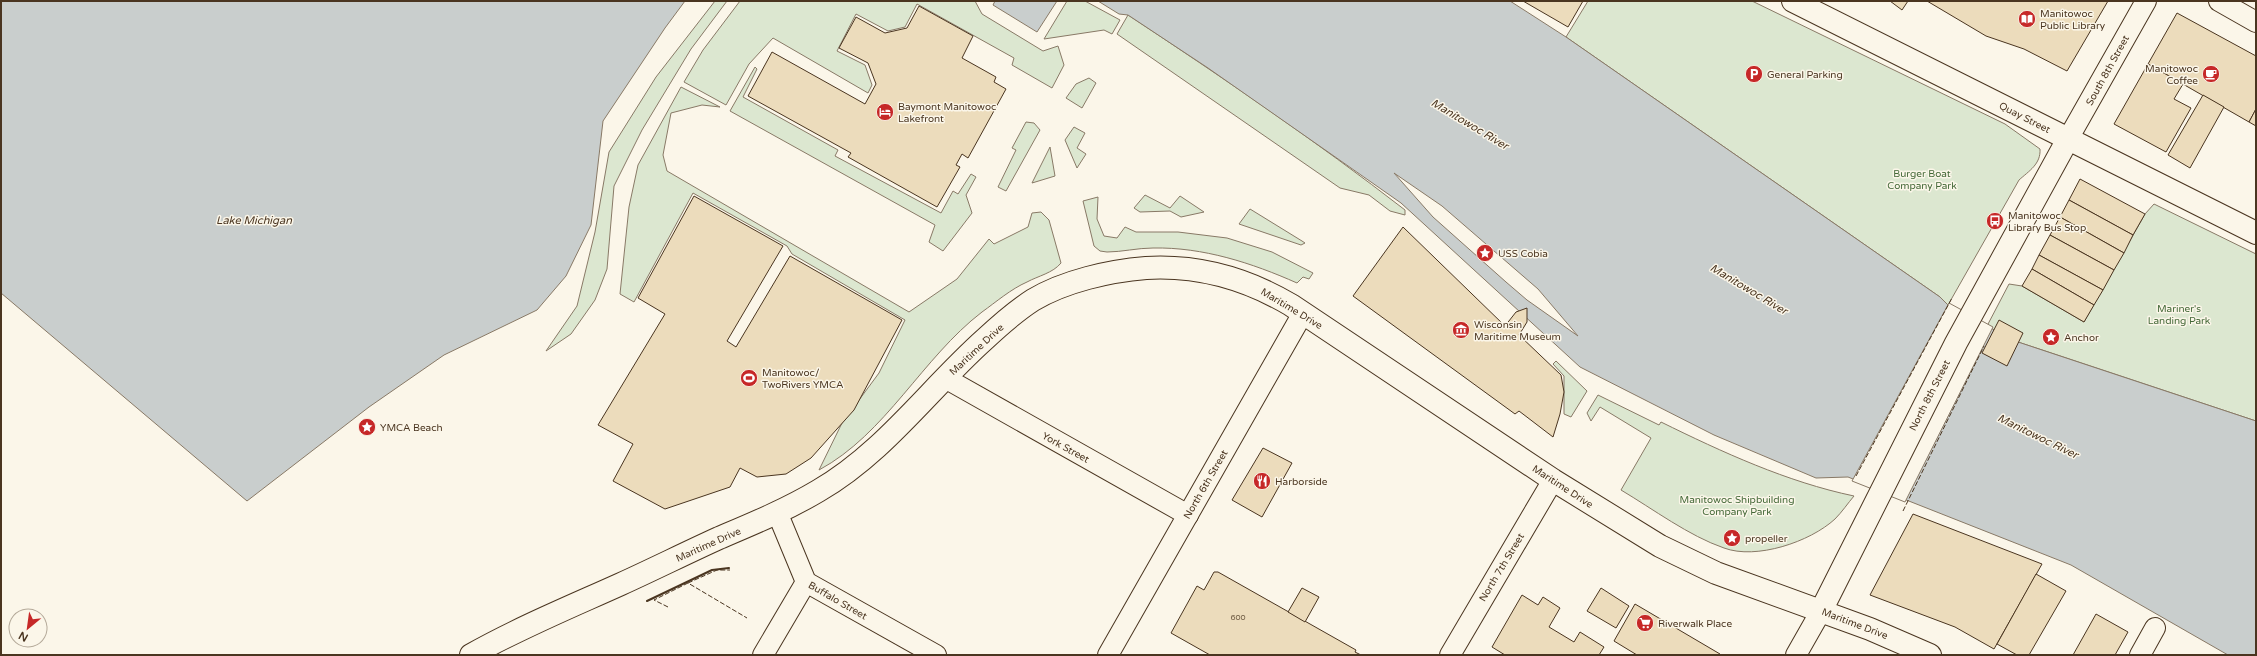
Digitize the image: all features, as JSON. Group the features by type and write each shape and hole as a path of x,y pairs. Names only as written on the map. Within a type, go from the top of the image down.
{"main road":[{"name":"Quay Street","path":"1793,1 2256,233"},
{"name":"North 8th Street","path":"1821,610 1988,281 2068,139"},
{"name":"Maritime Drive","path":"470,655 535,623 777,512 833,482 874,451 945,378 1003,322 1034,300 1083,279 1118,271 1169,268 1211,273 1258,288 1304,313 1553,480 1619,522 1681,558 1716,573 1821,610 1898,640 1930,655"}],"street":[{"name":"South 8th Street","path":"2068,139 2146,1"},
{"path":"2219,1 2256,22"},
{"name":"North 6th Street","path":"1108,655 1304,313"},
{"name":"York Street","path":"945,378 1188,515"},
{"name":"North 7th Street","path":"1450,655 1553,480"},
{"name":"Buffalo Street","path":"777,512 806,582 936,655"},
{"path":"764,655 806,582"},
{"name":"North 8th Street","path":"1796,655 1821,610"},
{"path":"2140,655 2155,628"}],"green space":[{"path":"715,1 727,1 691,49 642,130 614,186 607,269 595,300 571,334 546,351 577,306 595,232 609,152 656,77"},
{"path":"740,1 975,1 982,14 1043,51 1058,46 1064,65 1052,88 1012,65 1014,58 917,4 905,27 888,31 856,14 837,51 865,65 872,85 868,93 773,38 749,64 726,105 684,82 703,50"},
{"path":"1067,1 1085,1 1120,20 1112,34 1104,30 1044,39"},
{"name":"Burger Boat Company Park","path":"1588,1 1752,1 2005,124 2040,149 2039,159 2034,167 2019,180 1948,305 1940,297 1566,37"},
{"path":"1128,15 1303,134 1405,210 1405,215 1390,211 1369,195 1340,188 1117,34"},
{"path":"755,67 757,69 743,97 838,150 835,156 941,213 953,191 958,194 971,174 976,177 966,195 972,213 943,251 929,242 935,225 730,111"},
{"path":"1089,78 1096,83 1082,108 1066,98 1076,84"},
{"path":"681,87 720,107 702,105 671,113 663,155 667,171 909,312 957,279 989,239 994,244 1028,227 1032,213 1041,212 1049,220 1061,263 1050,272 1015,288 982,312 941,351 864,437 843,455 819,470 842,423 879,373 905,320 792,254 787,246 693,193 634,302 620,294 629,207 638,165"},
{"path":"1026,122 1034,123 1040,130 1006,191 998,187 1016,150 1012,148"},
{"path":"1074,127 1085,133 1077,148 1086,154 1077,168 1065,140"},
{"path":"1050,147 1055,176 1032,183"},
{"path":"1145,195 1170,208 1180,196 1204,212 1181,217 1170,211 1140,212 1134,208"},
{"path":"1098,197 1097,219 1104,236 1117,238 1125,227 1136,232 1178,232 1227,238 1272,252 1313,273 1309,279 1303,277 1297,283 1263,269 1209,253 1172,248 1153,248 1113,252 1100,251 1094,246 1083,201"},
{"name":"Mariner's Landing Park","path":"2154,204 2256,254 2256,421 2015,341 1987,326 2009,284 2022,286 2084,322 2145,214"},
{"path":"1250,209 1305,243 1301,245 1239,224"},
{"path":"1556,361 1587,391 1571,417 1564,414 1564,376 1553,364"},
{"name":"Manitowoc Shipbuilding Company Park","path":"1598,395 1659,425 1661,422 1755,465 1804,483 1854,496 1838,516 1824,527 1812,535 1782,547 1751,552 1737,551 1711,543 1671,522 1621,490 1651,438 1600,407 1591,421 1587,413"}],"water":[{"name":"Lake Michigan","path":"1,1 685,1 665,28 603,121 591,225 566,276 537,310 444,355 369,407 247,501 1,293"},
{"path":"995,1 1057,1 1037,32 993,5"},
{"name":"Manitowoc River","path":"1098,1 1510,1 1566,37 1940,297 1948,305 2015,341 2256,421 2256,655 2228,655 2071,565 1848,477 1816,478 1714,435 1580,367 1401,203 1208,68 1128,15 1119,14","holes":["1394,173 1442,206 1538,289 1578,336 1527,300 1506,282 1433,217"]}],"pier":[{"path":"1949,303 1993,327 1905,502 1852,481"}],"building":[{"path":"1523,1 1583,1 1568,27"},
{"path":"1890,1 1908,1 1902,10"},
{"name":"Manitowoc Public Library","path":"1927,1 2108,1 2067,71 2024,49 1986,36"},
{"name":"Baymont Manitowoc Lakefront","path":"919,6 973,36 962,58 996,77 994,82 1006,89 968,158 962,154 956,165 960,167 937,207 848,157 851,153 748,96 772,52 865,104 876,84 868,63 839,48 856,17 885,33 907,28"},
{"name":"Manitowoc Coffee","path":"2177,13 2256,56 2256,109 2249,122 2148,64"},
{"path":"2148,64 2183,84 2174,99 2191,108 2166,152 2114,124"},
{"path":"2203,95 2224,107 2190,168 2168,155"},
{"path":"2256,109 2256,126 2249,122"},
{"path":"2080,179 2145,214 2133,235 2069,200"},
{"name":"Manitowoc/ TwoRivers YMCA","path":"694,196 783,246 727,341 736,347 790,256 902,320 854,410 811,458 786,474 757,477 740,468 730,487 665,509 613,481 633,444 598,425 665,314 638,298"},
{"path":"2069,200 2133,235 2124,253 2060,217"},
{"path":"2060,217 2124,253 2114,270 2050,235"},
{"name":"Wisconsin Maritime Museum","path":"1403,227 1505,326 1516,312 1527,308 1527,322 1519,335 1561,375 1564,392 1560,414 1553,437 1519,411 1515,414 1353,296"},
{"path":"2050,235 2114,270 2103,290 2039,255"},
{"path":"2039,255 2103,290 2094,305 2032,269"},
{"path":"2032,269 2094,305 2084,322 2022,286"},
{"path":"1999,320 2023,333 2007,366 1982,353"},
{"name":"Harborside","path":"1263,448 1292,463 1262,517 1232,500"},
{"path":"1913,514 2042,564 1994,649 1955,627 1870,595"},
{"path":"1214,572 1218,572 1356,650 1355,652 1361,655 1210,655 1171,633 1197,586 1204,590"},
{"path":"2036,574 2066,591 2029,655 2017,655 1997,644"},
{"path":"1302,588 1319,597 1305,622 1288,612"},
{"path":"1601,588 1629,606 1616,628 1587,611"},
{"path":"1522,595 1538,605 1543,597 1560,608 1549,627 1574,642 1580,632 1604,647 1599,655 1505,655 1492,647"},
{"name":"Riverwalk Place","path":"1635,604 1720,654 1637,655 1614,641"},
{"path":"2096,614 2128,632 2115,655 2073,655"}],"fence":[{"path":"1856,476 1952,298"},
{"path":"1903,511 1984,346"},
{"path":"688,583 717,570 730,570"},
{"path":"668,607 654,600 688,583 747,618"}],"wall":[{"path":"647,601 712,570 729,568"}],"place":[{"name":"Manitowoc Public Library","path":"2027,19"},
{"name":"General Parking","path":"1754,74"},
{"name":"Manitowoc Coffee","path":"2211,74"},
{"name":"Baymont Manitowoc Lakefront","path":"885,112"},
{"name":"Manitowoc Library Bus Stop","path":"1995,221"},
{"name":"USS Cobia","path":"1485,253"},
{"name":"Wisconsin Maritime Museum","path":"1461,330"},
{"name":"Anchor","path":"2051,337"},
{"name":"Manitowoc/ TwoRivers YMCA","path":"749,378"},
{"name":"YMCA Beach","path":"367,427"},
{"name":"Harborside","path":"1262,481"},
{"name":"propeller","path":"1732,538"},
{"name":"Riverwalk Place","path":"1645,623"}]}
